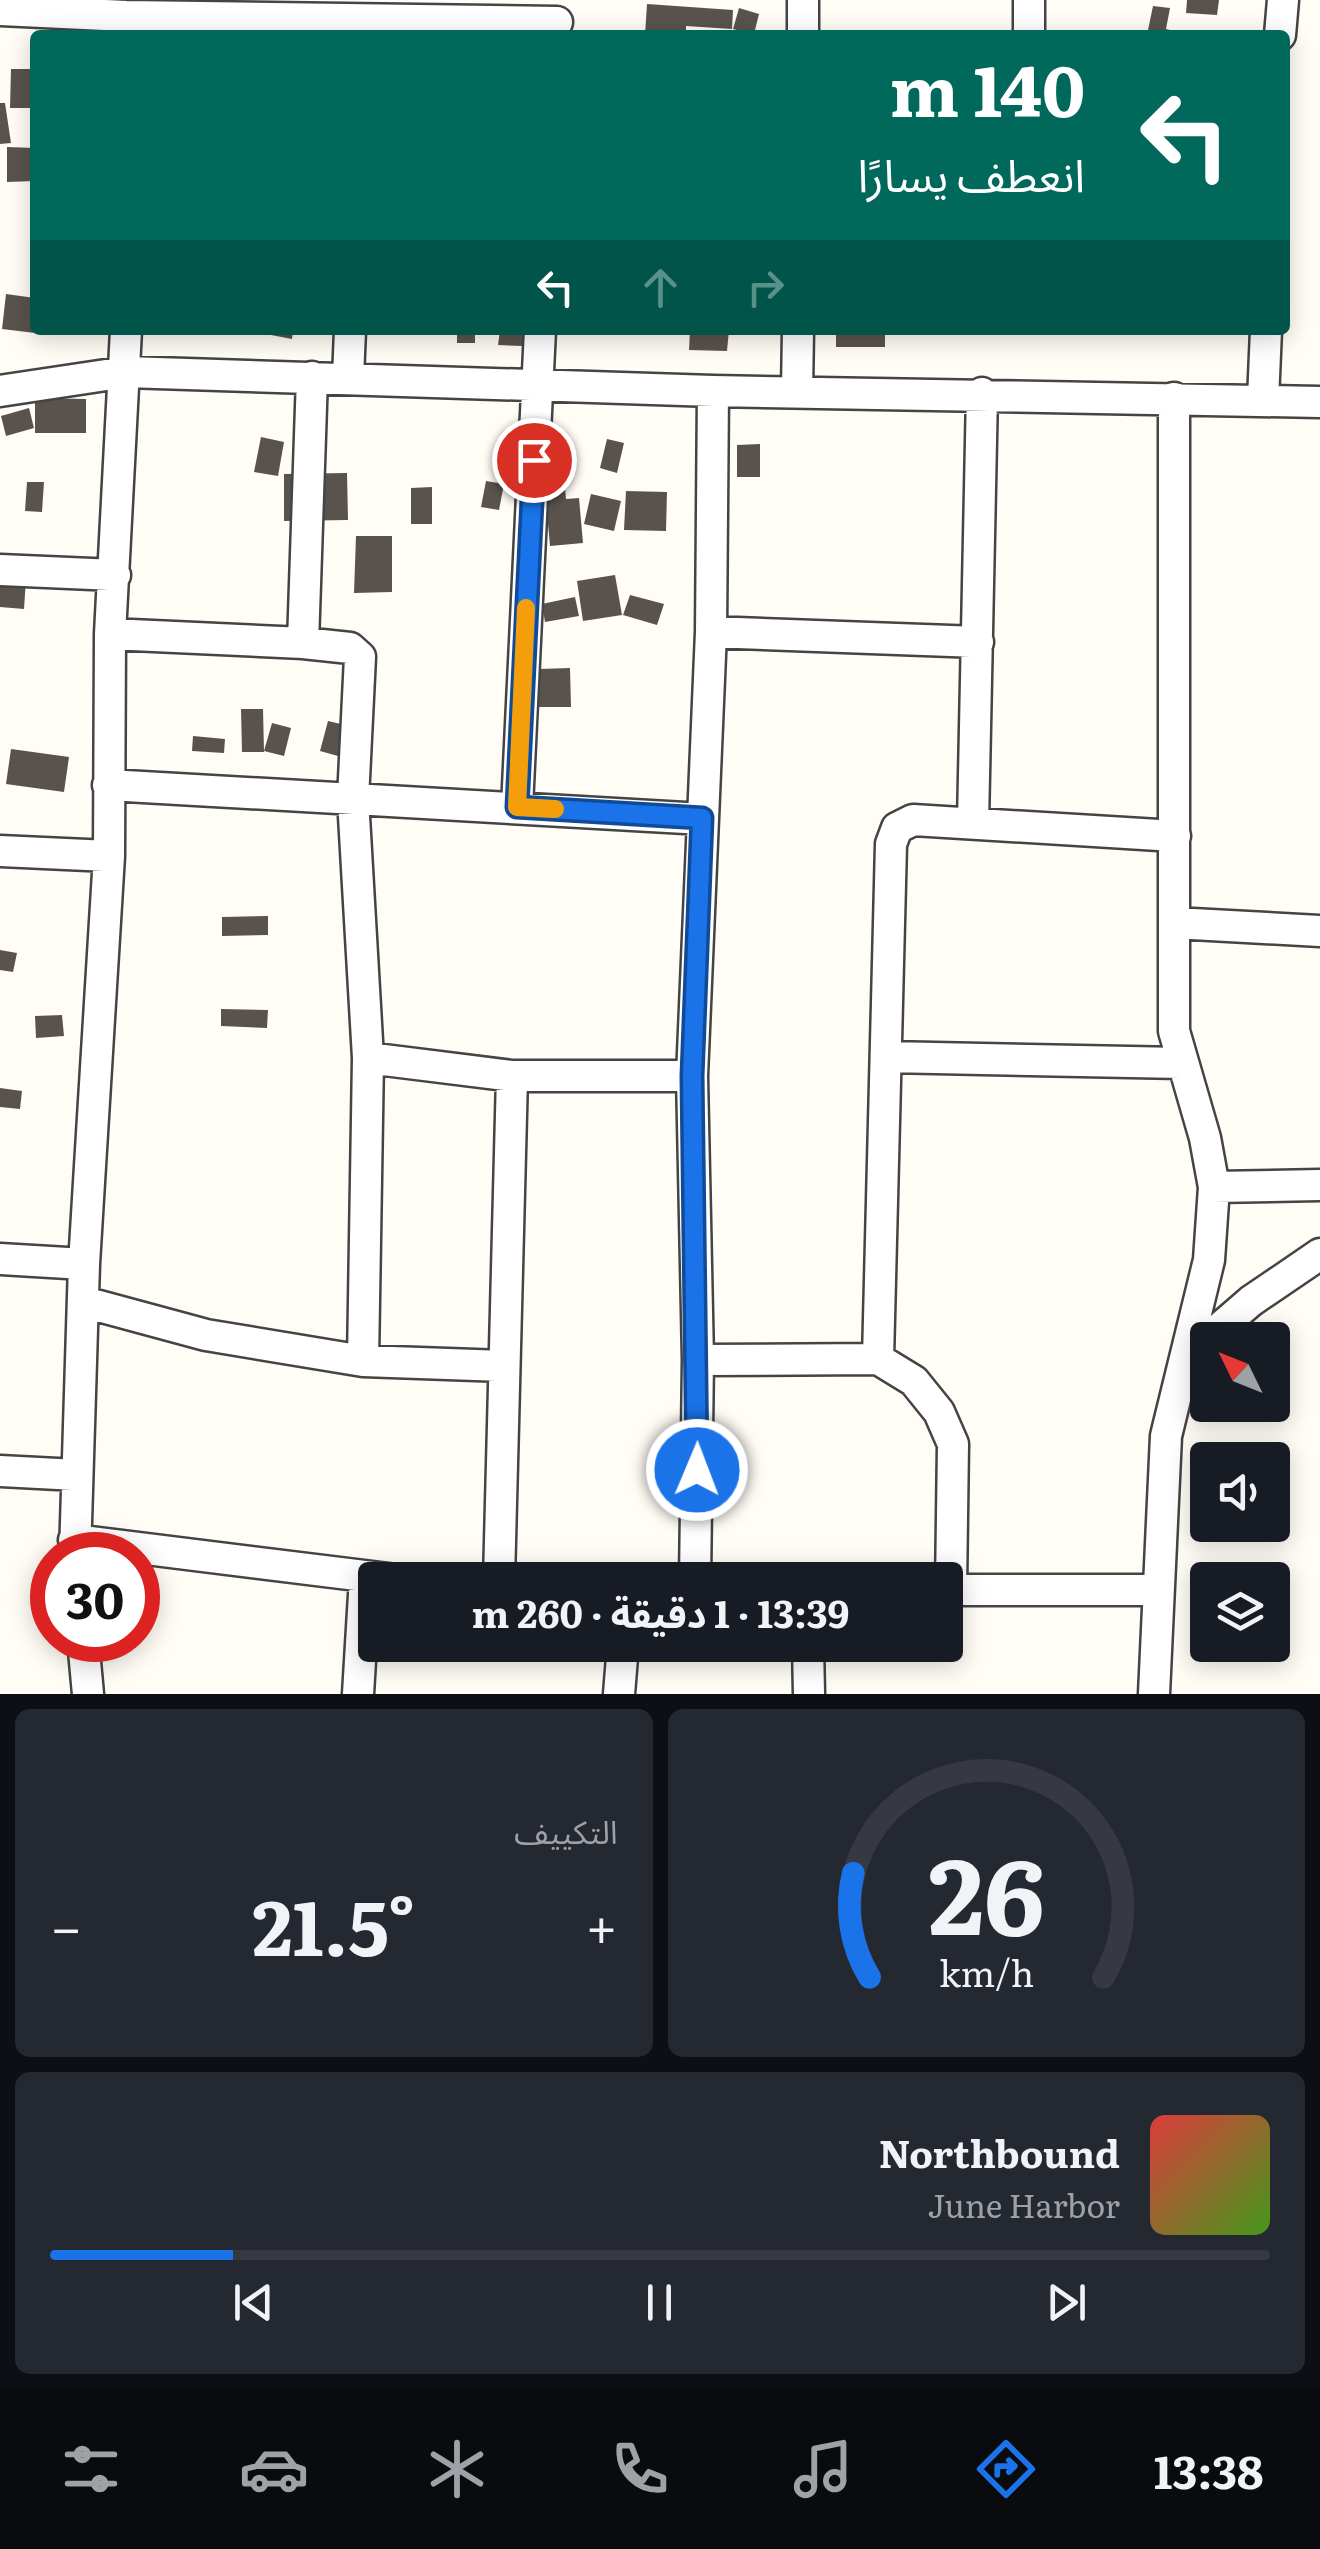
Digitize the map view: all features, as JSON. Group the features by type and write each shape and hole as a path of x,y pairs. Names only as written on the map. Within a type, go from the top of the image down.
{"street":[{"path":"803,0 803,30"},
{"path":"1029,30 1030,0"},
{"path":"1280,30 1282,0"},
{"path":"0,10 126,17 558,19"},
{"path":"74,1532 84,1264 109,856 110,634 126,335"},
{"path":"348,378 350,335"},
{"path":"517,807 540,335"},
{"path":"797,392 798,335"},
{"path":"1263,400 1266,335"},
{"path":"0,390 126,372 537,382 713,391 1320,402"},
{"path":"302,643 312,377"},
{"path":"695,1562 698,1360 692,1076 712,632 713,391"},
{"path":"973,824 982,393"},
{"path":"1154,1694 1166,1436 1209,1260 1214,1187 1205,1138 1174,1031 1174,398"},
{"path":"0,570 115,575"},
{"path":"712,632 978,642"},
{"path":"110,634 302,643 350,648 360,658 353,799 368,1058 364,1361"},
{"path":"108,785 702,818"},
{"path":"878,1359 892,844 898,828 914,820 1175,836"},
{"path":"0,852 109,856"},
{"path":"1174,923 1320,931"},
{"path":"887,1057 1181,1063"},
{"path":"368,1058 512,1076 692,1076"},
{"path":"499,1562 512,1076"},
{"path":"1214,1187 1320,1184"},
{"path":"1185,1358 1251,1302 1320,1254"},
{"path":"0,1259 84,1264"},
{"path":"84,1302 206,1335 364,1361 504,1366"},
{"path":"698,1360 878,1359 914,1382 939,1412 953,1444 949,1562"},
{"path":"0,1471 76,1475"},
{"path":"160,1557 358,1577"},
{"path":"963,1590 1156,1590"},
{"path":"85,1662 88,1694"},
{"path":"358,1694 360,1662"},
{"path":"619,1694 622,1662"},
{"path":"808,1662 809,1694"}],"building":[{"path":"1187,0 1219,0 1217,15 1186,13"},
{"path":"647,4 733,10 732,29 686,26 686,30 645,30"},
{"path":"1153,6 1170,8 1166,29 1170,30 1148,30"},
{"path":"739,8 759,14 755,30 733,29"},
{"path":"11,69 30,69 30,108 10,108"},
{"path":"0,103 5,103 11,143 0,144"},
{"path":"7,147 30,148 30,181 7,182"},
{"path":"6,294 30,297 30,332 2,329"},
{"path":"457,335 475,335 475,343 457,343"},
{"path":"499,335 523,335 523,346 498,345"},
{"path":"690,335 729,335 727,351 689,350"},
{"path":"836,335 885,335 885,347 836,347"},
{"path":"35,398 86,399 86,433 35,433"},
{"path":"29,408 34,428 6,436 1,416"},
{"path":"261,437 284,442 278,476 254,472"},
{"path":"607,439 624,443 617,473 600,468"},
{"path":"760,444 760,477 737,477 737,445"},
{"path":"347,473 348,520 284,521 284,474"},
{"path":"564,477 566,499 579,498 583,543 550,546 544,479"},
{"path":"486,481 504,484 499,510 481,507"},
{"path":"27,482 44,482 42,512 25,511"},
{"path":"432,487 432,524 411,524 411,488"},
{"path":"626,491 667,492 666,531 624,530"},
{"path":"591,494 621,501 614,531 584,524"},
{"path":"356,536 392,536 392,592 354,593"},
{"path":"0,562 27,564 24,609 0,607"},
{"path":"615,575 622,615 583,621 577,581"},
{"path":"630,595 664,604 657,625 623,615"},
{"path":"575,597 579,616 545,622 542,604"},
{"path":"570,668 571,707 539,707 539,669"},
{"path":"241,709 263,709 264,752 242,752"},
{"path":"328,721 345,725 338,756 320,751"},
{"path":"272,723 291,728 284,756 264,751"},
{"path":"193,736 225,739 224,753 192,751"},
{"path":"11,749 69,757 64,792 6,784"},
{"path":"268,916 268,935 222,936 222,917"},
{"path":"0,950 17,953 13,972 0,970"},
{"path":"221,1009 268,1010 267,1028 221,1026"},
{"path":"62,1015 64,1036 36,1038 35,1016"},
{"path":"0,1088 22,1091 20,1109 0,1107"}],"slow traffic":[{"path":"526,608 517,807 555,809"}],"route":[{"path":"534,460 517,807 702,818 692,1076 697,1470"}]}
